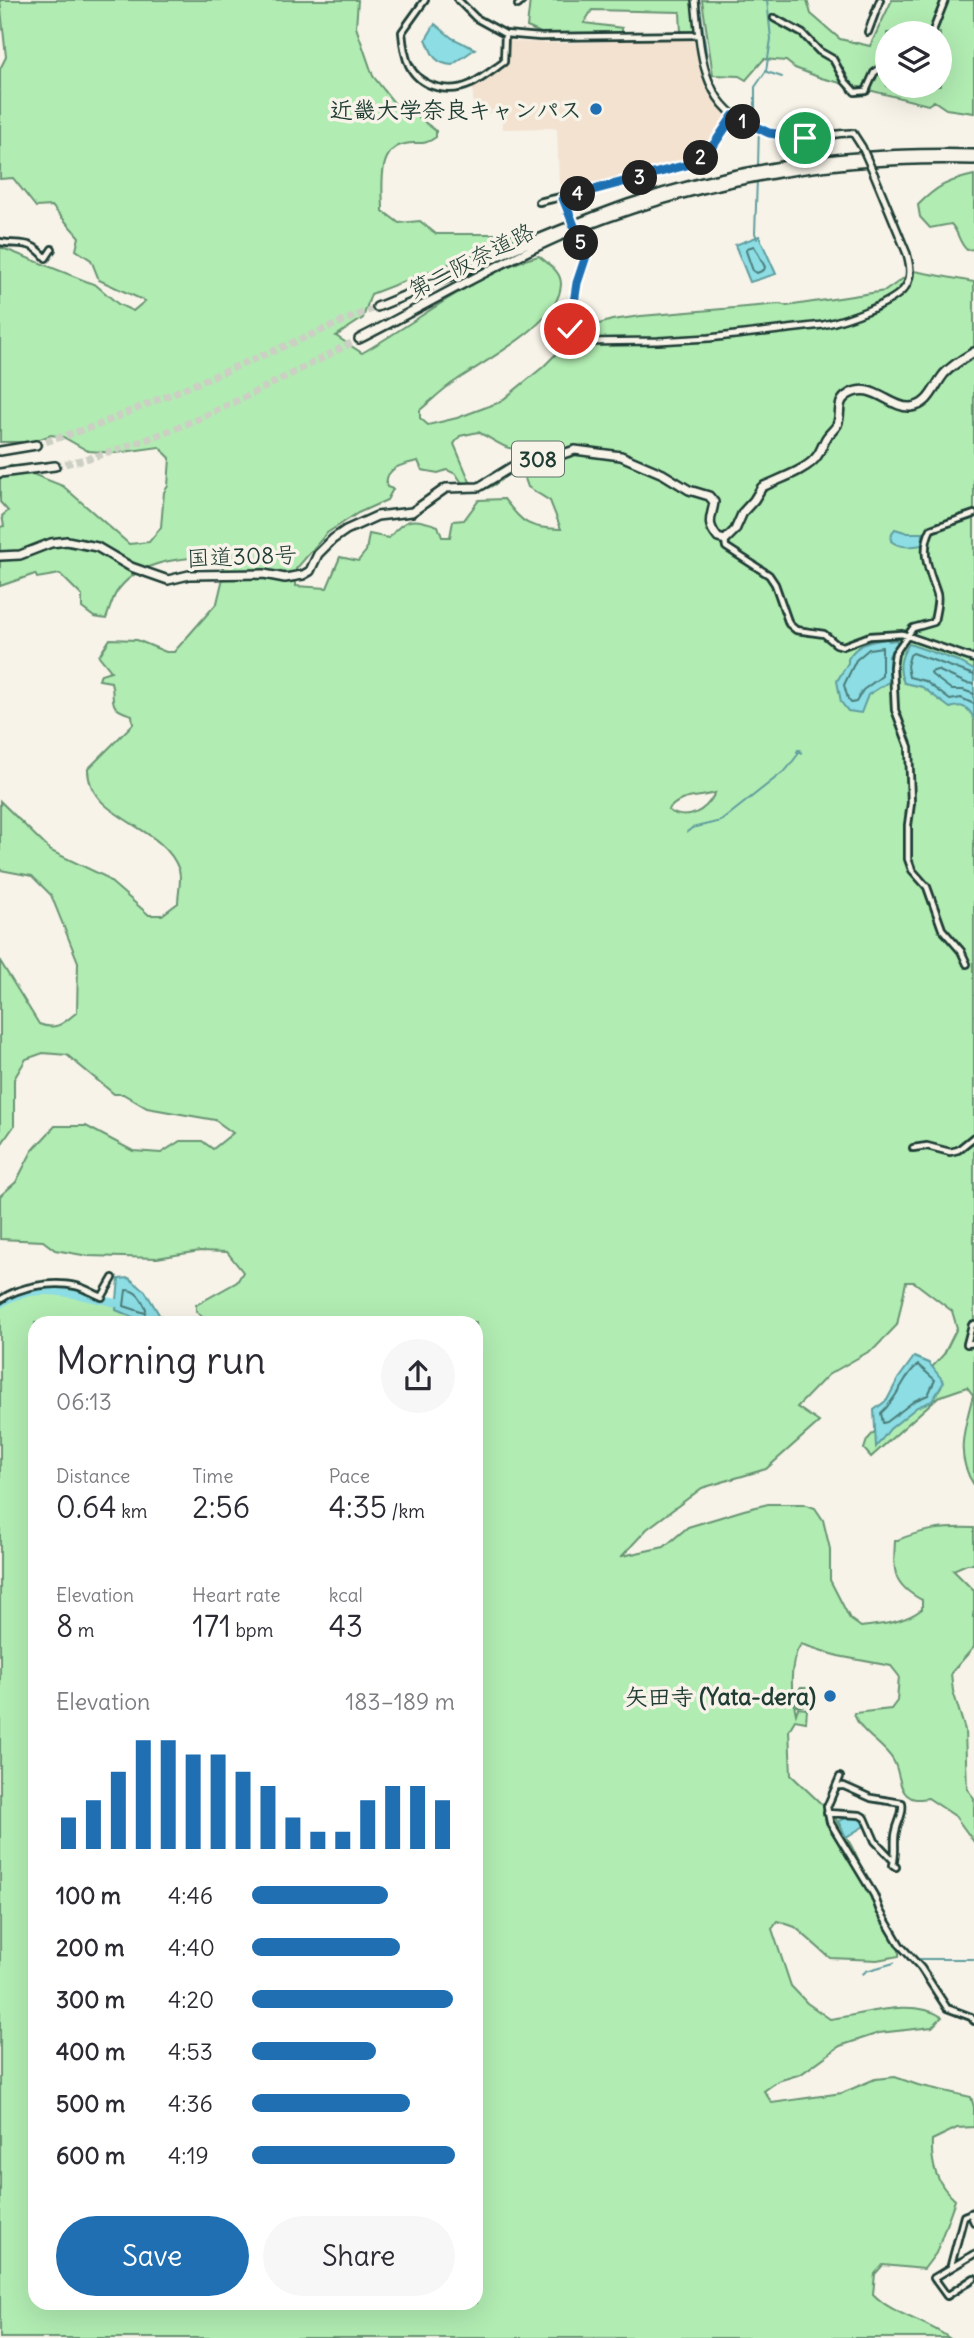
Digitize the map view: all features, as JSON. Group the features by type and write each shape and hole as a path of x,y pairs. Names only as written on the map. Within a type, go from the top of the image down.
{"highway":[{"name":"第二阪奈道路","path":"377,307 592,217 702,183 763,169 830,160 914,154 974,154"},
{"name":"第二阪奈道路","path":"359,339 498,265 594,223 668,198 736,181 820,167 894,160 974,160"},
{"path":"725,540 735,530 743,512 762,487 782,480 818,456 826,438 838,423 839,406 843,398 856,390 862,390 882,395 904,406 916,405 929,397 948,371 974,352"},
{"path":"0,451 36,444"},
{"name":"国道308号","path":"0,556 16,556 51,543 67,541 97,547 131,567 163,579 189,575 264,574 285,578 303,575 310,571 315,558 326,546 346,530 377,516 408,514 442,489 479,487 518,463 580,449 621,456 712,499 714,506 709,519 710,525 718,538 725,540"},
{"path":"0,473 55,466"}],"street":[{"path":"425,0 402,32 409,66 420,80 433,86 452,89 473,83 504,62 505,34"},
{"path":"458,0 476,18 505,34 540,37 699,35"},
{"path":"518,5 523,0"},
{"path":"563,198 586,256 577,283 571,318 570,335 579,341 709,338 823,325 840,321 894,298 905,288 910,265 907,254 862,147 853,133 805,138 785,136 755,127 733,116 715,97 706,76 695,0"},
{"path":"868,32 880,0"},
{"path":"937,21 945,0"},
{"path":"774,18 803,34 819,51 832,59 855,92 866,91 875,72"},
{"path":"539,202 698,162 733,116"},
{"path":"0,242 36,246 46,258 52,249"},
{"path":"967,964 961,951 943,929 927,887 912,870 908,859 910,757 904,730 895,710 893,667 895,653 913,628 934,622 938,597 925,559 927,537 931,529 974,514"},
{"path":"725,540 726,547 769,575 775,584 789,624 796,630 824,634 843,646 879,634 902,634 974,659"},
{"path":"913,1147 927,1146 950,1152 958,1150 974,1137"},
{"path":"0,1300 19,1290 55,1284 78,1286 102,1297 113,1278"},
{"path":"974,1324 967,1344 974,1343"},
{"path":"839,1777 827,1813 830,1822 874,1895 900,1945 920,1968 947,2008 971,2017 974,2021"},
{"path":"827,1813 860,1815 865,1818 875,1841 895,1864 895,1833 903,1812 902,1804 871,1798 844,1786 835,1786"},
{"path":"951,2266 964,2216 972,2213 974,2222"},
{"path":"974,2253 934,2278 947,2296 974,2278"}],"shaded area":[{"name":"近畿大学奈良キャンパス","path":"696,38 707,87 717,106 729,116 695,158 673,166 617,181 559,184 557,128 503,129 501,113 473,113 473,83 504,62 505,39 518,42 567,43"}],"green space":[{"path":"0,0 358,0 356,27 373,76 395,104 416,115 436,131 436,137 431,140 396,147 389,154 383,172 383,211 399,223 420,221 436,234 527,234 371,294 363,318 336,336 362,353 471,285 516,263 539,256 559,275 561,284 557,299 535,326 520,339 452,383 420,410 420,418 428,425 457,418 500,402 543,367 580,330 612,320 780,304 787,306 885,291 914,271 974,282 974,1485 964,1462 963,1452 973,1395 967,1387 938,1397 871,1457 864,1449 867,1440 944,1354 957,1328 952,1311 914,1282 906,1282 897,1325 875,1348 828,1375 797,1407 819,1422 766,1469 702,1488 647,1529 622,1556 664,1547 688,1527 744,1510 768,1504 803,1504 815,1508 823,1520 830,1549 830,1580 850,1619 861,1627 901,1620 922,1609 922,1600 905,1589 897,1576 894,1561 895,1541 934,1530 974,1528 974,1564 953,1570 974,1591 974,1647 951,1673 953,1691 965,1730 967,1789 974,1798 974,1842 955,1816 928,1798 915,1799 907,1795 893,1760 857,1720 854,1713 891,1709 897,1701 899,1676 891,1666 838,1656 801,1644 792,1668 792,1687 796,1714 798,1708 807,1709 806,1722 795,1720 789,1730 791,1775 834,1816 852,1847 899,1947 899,1956 877,1960 830,1958 795,1927 778,1921 772,1929 791,1986 807,2003 830,2019 902,2008 917,2008 942,2017 932,2027 879,2033 840,2046 801,2074 778,2081 764,2091 772,2103 842,2093 875,2079 895,2077 971,2097 974,2127 957,2128 932,2140 932,2158 936,2173 943,2187 955,2200 936,2253 924,2269 883,2265 875,2274 873,2294 890,2308 949,2338 0,2338 0,1298 40,1285 58,1285 92,1293 132,1316 28,1316 28,2310 483,2310 483,1316 202,1316 196,1311 196,1305 237,1282 243,1272 227,1252 200,1251 157,1258 88,1256 55,1250 43,1241 0,1239 0,1196 16,1182 32,1151 55,1126 86,1126 133,1151 161,1153 180,1141 202,1141 213,1149 233,1133 215,1120 147,1108 123,1094 114,1094 67,1055 43,1053 26,1059 14,1079 14,1126 0,1146 0,961 39,1024 50,1027 64,1022 77,1012 78,962 51,895 32,876 0,870 0,801 51,851 104,876 149,915 162,915 178,903 180,874 170,854 158,842 100,800 91,786 88,769 133,724 132,715 115,706 111,682 99,680 101,674 111,671 99,656 110,639 137,640 166,652 174,652 217,603 223,578 223,564 213,556 173,560 147,568 125,582 116,593 106,619 94,617 82,608 82,596 60,574 37,578 35,574 0,586 0,560 13,558 0,553 0,527 4,526 2,516 8,511 0,502 0,469 10,465 63,486 129,544 149,542 161,527 170,458 159,447 116,453 88,451 63,437 51,435 31,442 0,442 0,247 96,285 118,304 133,311 145,301 99,280 91,260 76,250 79,237 52,206 36,207 13,178 0,179 0,69 6,57","holes":["478,432 506,447 532,453 521,467 528,487 550,501 561,529 527,523 504,499 479,500 464,520 453,521 450,537 442,537 438,526 416,520 400,526 389,538 369,534 366,551 358,561 340,557 327,588 296,586 296,569 327,533 358,513 387,500 393,489 387,487 388,475 395,468 418,461 422,470 438,473 447,470 456,474 462,483 449,485 449,491 483,490 501,480 500,471 477,484 470,482 454,444 460,436","715,793 701,810 689,815 675,814 668,810 678,801"]},
{"path":"530,0 692,0 696,28 693,32 681,32 680,12 592,10 584,23 622,28 622,34 541,33 527,27"},
{"path":"702,0 807,0 811,14 840,39 870,46 875,36 875,92 821,78 795,68 786,61 764,59 746,80 739,76 713,75"},
{"path":"892,0 974,0 974,113 946,109 934,101 928,105 900,98 952,98 952,21 882,21"},
{"path":"974,175 974,249 967,250 951,224 930,228 920,217 918,205 943,185"},
{"path":"800,1688 808,1688 810,1691 807,1704 801,1706 795,1705"}],"water":[{"path":"435,24 452,38 475,49 452,65 440,62 426,39"},
{"path":"759,236 776,274 750,282 735,245"},
{"path":"895,529 908,533 923,533 922,545 906,546 894,543 891,541"},
{"path":"887,639 896,640 898,643 889,656 890,681 868,695 861,713 848,711 841,702 837,681 848,659 860,647"},
{"path":"909,644 958,661 974,670 974,719 965,708 950,708 922,687 904,683 900,662"},
{"path":"129,1278 145,1291 160,1316 130,1316 116,1310 119,1279"},
{"path":"914,1357 929,1363 944,1382 932,1401 917,1407 890,1429 876,1447 874,1410 887,1400"},
{"path":"853,1816 862,1818 866,1825 846,1837 838,1821"}],"waterway":[{"path":"699,0 709,74"},
{"path":"755,114 755,87 766,71 771,39 767,0"},
{"path":"767,72 782,77"},
{"path":"716,89 722,99"},
{"path":"725,103 759,125 758,166"},
{"path":"757,179 757,239"},
{"path":"932,533 974,519"},
{"path":"798,750 800,750 801,753 797,752 798,750"},
{"path":"687,832 692,828 721,821 787,769 799,753"},
{"path":"0,1304 13,1297 42,1291 72,1293 116,1303"},
{"path":"919,1959 974,1959"},
{"path":"863,1974 894,1963"}],"tunnel":[{"path":"36,445 98,425 377,307"},
{"path":"55,466 135,444 173,429 211,413 359,339"}],"place":[{"name":"近畿大学奈良キャンパス","path":"596,109"},
{"name":"矢田寺 (Yata-dera)","path":"830,1696"}],"route":[{"path":"570,329 577,283 586,256 563,198 698,162 733,116 769,133 805,138"}]}
